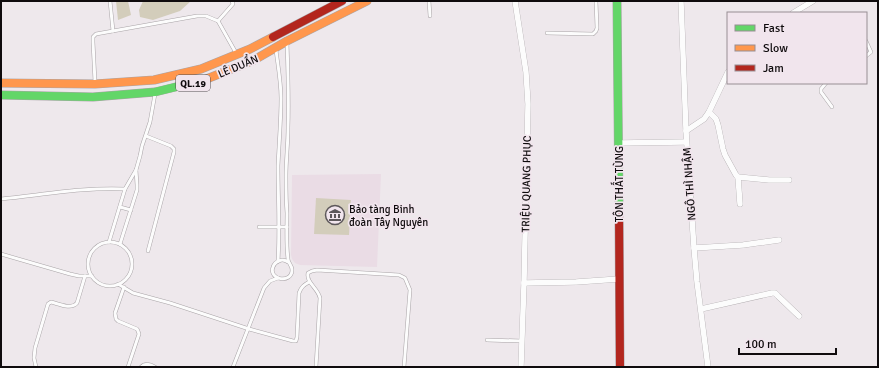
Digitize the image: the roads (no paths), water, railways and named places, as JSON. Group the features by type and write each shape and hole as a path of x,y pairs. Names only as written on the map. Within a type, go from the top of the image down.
{"main road":[{"name":"LÊ DUẨN","path":"1,83 95,84 154,80 201,69 250,49 341,1"},
{"name":"LÊ DUẨN","path":"1,95 93,97 155,92 204,80 254,60 287,41 367,1"},
{"name":"TÔN THẤT TÙNG","path":"617,1 620,367"},
{"path":"154,80 155,92"}],"street":[{"name":"TRIỆU QUANG PHỤC","path":"515,1 526,72 528,104 521,367"},
{"name":"NGÔ THÌ NHẬM","path":"681,1 686,142 694,248 708,367"},
{"path":"802,11 813,1"},
{"path":"686,131 704,119 709,112 727,74"},
{"path":"709,112 716,120 720,130 725,155 734,173 738,177 740,204"},
{"path":"619,143 686,142"},
{"path":"738,177 789,180"},
{"path":"694,248 743,245 779,240"},
{"path":"524,283 619,279"},
{"path":"701,309 775,293 799,316"}],"lane":[{"path":"110,1 113,31"},
{"path":"218,21 233,4 232,1"},
{"path":"429,1 430,16"},
{"path":"547,33 593,34 597,28 596,1"},
{"path":"95,84 93,37 96,34 198,16 206,16 218,21 236,55"},
{"path":"233,367 264,288 270,281 278,278 286,279 292,273 291,265 288,262 287,249 287,41"},
{"path":"867,42 871,52 867,55"},
{"path":"276,48 281,98 278,176 278,261"},
{"path":"825,84 821,89 821,92 832,107"},
{"path":"109,242 125,189 136,170 151,116 155,92"},
{"path":"281,98 288,98"},
{"path":"280,128 288,128"},
{"path":"146,136 171,146 174,149 148,251"},
{"path":"120,244 137,190 138,185 136,170"},
{"path":"278,176 286,176"},
{"path":"1,199 88,189 125,189"},
{"path":"120,207 131,210"},
{"path":"259,227 287,226"},
{"path":"109,242 120,244 130,253 132,269 129,276 123,282 115,286 99,284 89,271 88,263 90,255 94,248 101,244 109,242"},
{"path":"1,254 70,274 92,276"},
{"path":"278,278 274,275 272,270 274,265 278,261 283,260 288,262"},
{"path":"316,367 320,298 319,293 307,277 308,273 317,270 399,275 405,278 410,290 404,367"},
{"path":"36,367 34,358 35,348 48,304 51,302 70,307 76,306 85,276"},
{"path":"118,284 133,293 170,303 249,329 296,341 299,293 303,285 310,282"},
{"path":"124,287 115,313 116,319 137,329 139,334 128,367"},
{"path":"487,340 522,341"},
{"path":"141,367 149,364 156,367"}],"place":[{"name":"Bảo tàng Binh đoàn Tây Nguyên","path":"335,215"}]}
